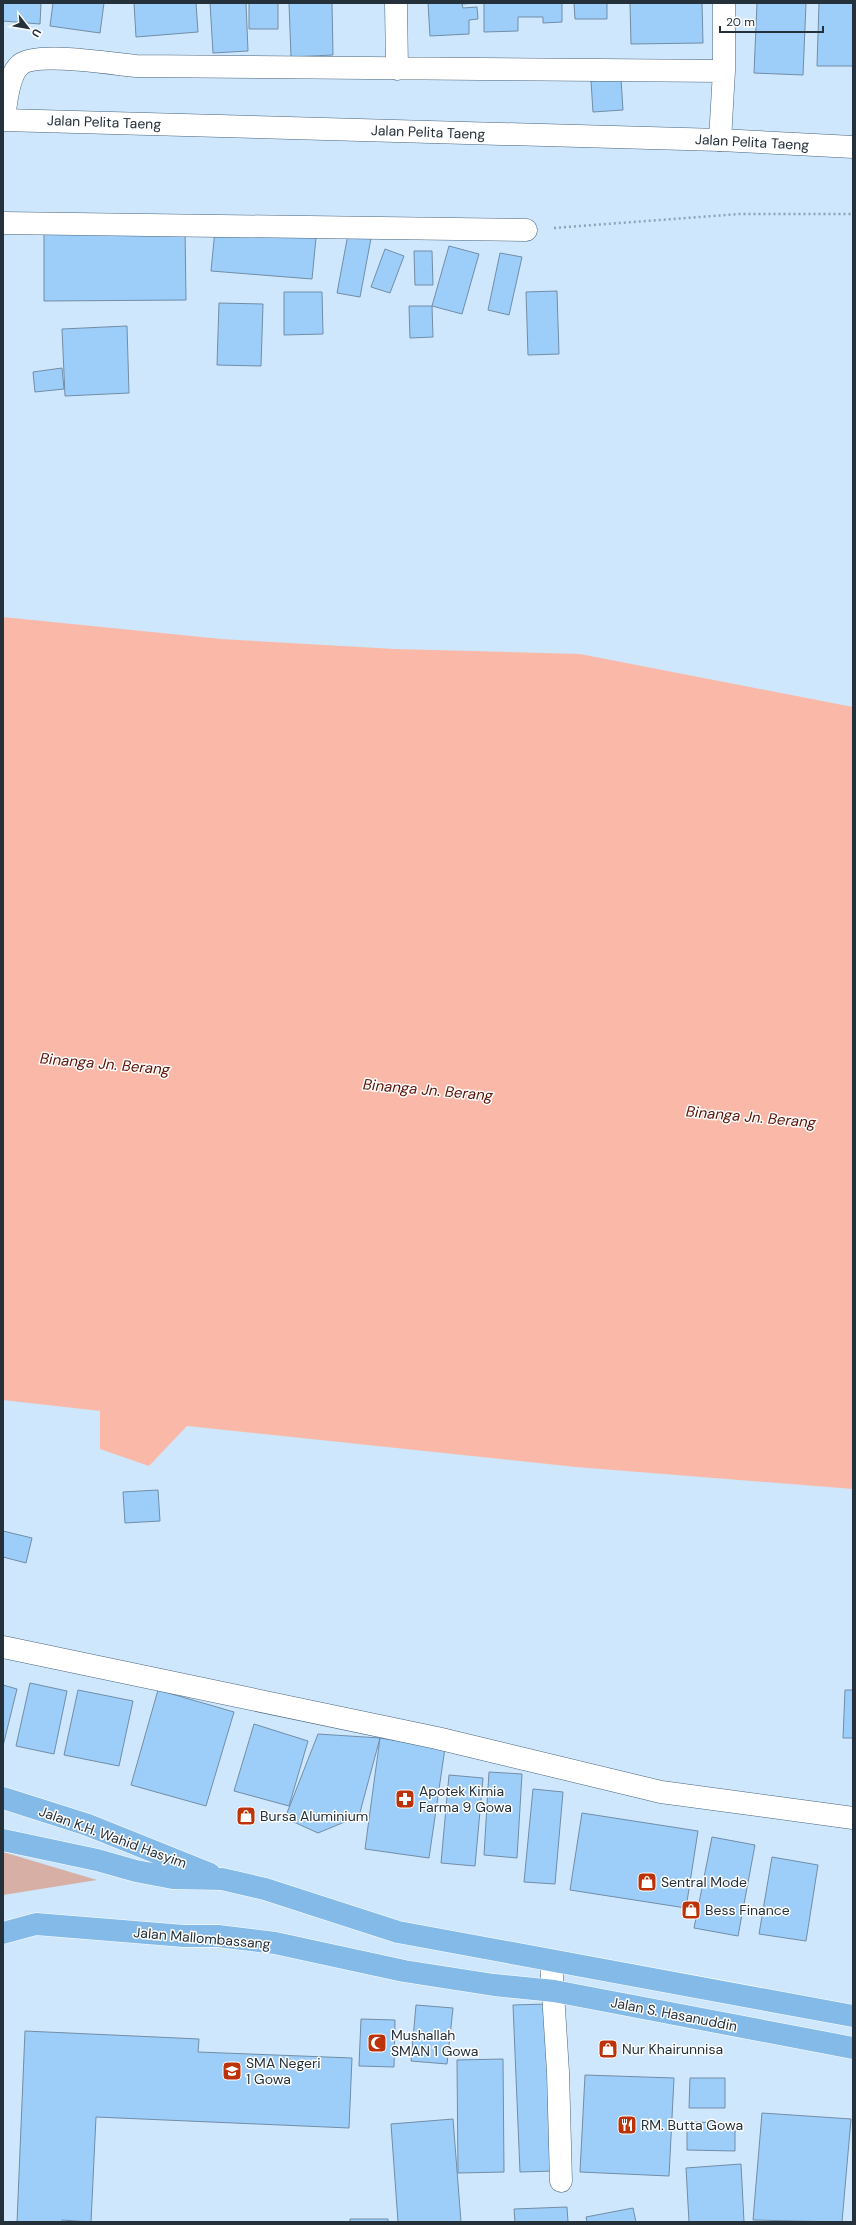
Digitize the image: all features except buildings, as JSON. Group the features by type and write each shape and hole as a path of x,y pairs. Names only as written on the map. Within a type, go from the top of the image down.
{"highway":[{"name":"Jalan K.H. Wahid Hasyim","path":"3,1798 88,1825 222,1879"},
{"name":"Jalan K.H. Wahid Hasyim","path":"3,1840 172,1878 222,1879"},
{"path":"222,1879 265,1889 398,1932 853,2016"},
{"name":"Jalan Mallombassang","path":"3,1933 36,1924 184,1936 218,1936 274,1943 404,1970 494,1985"},
{"name":"Jalan S. Hasanuddin","path":"494,1985 554,1992 853,2048"}],"street":[{"path":"396,3 397,69"},
{"path":"720,140 724,71 724,3"},
{"path":"3,120 9,85 20,65 27,61 39,59 56,58 136,66 724,71"},
{"name":"Jalan Pelita Taeng","path":"3,120 720,140 853,147"},
{"path":"3,223 526,230"},
{"path":"3,1647 437,1738 661,1792 853,1818"},
{"path":"551,1961 558,2072 560,2181"}],"path":[{"path":"526,230 739,214 853,214"}],"shaded area":[{"path":"3,1852 97,1880 3,1895"}],"water":[{"name":"Binanga Jn. Berang","path":"3,617 221,639 395,649 580,654 853,707 853,1489 576,1467 187,1426 149,1466 100,1449 100,1411 3,1400"}],"place":[{"name":"Apotek Kimia Farma 9 Gowa","path":"405,1799"},
{"name":"Bursa Aluminium","path":"246,1816"},
{"name":"Sentral Mode","path":"647,1882"},
{"name":"Bess Finance","path":"691,1910"},
{"name":"Mushallah SMAN 1 Gowa","path":"377,2043"},
{"name":"Nur Khairunnisa","path":"608,2049"},
{"name":"SMA Negeri 1 Gowa","path":"232,2071"},
{"name":"RM. Butta Gowa","path":"627,2125"}]}
